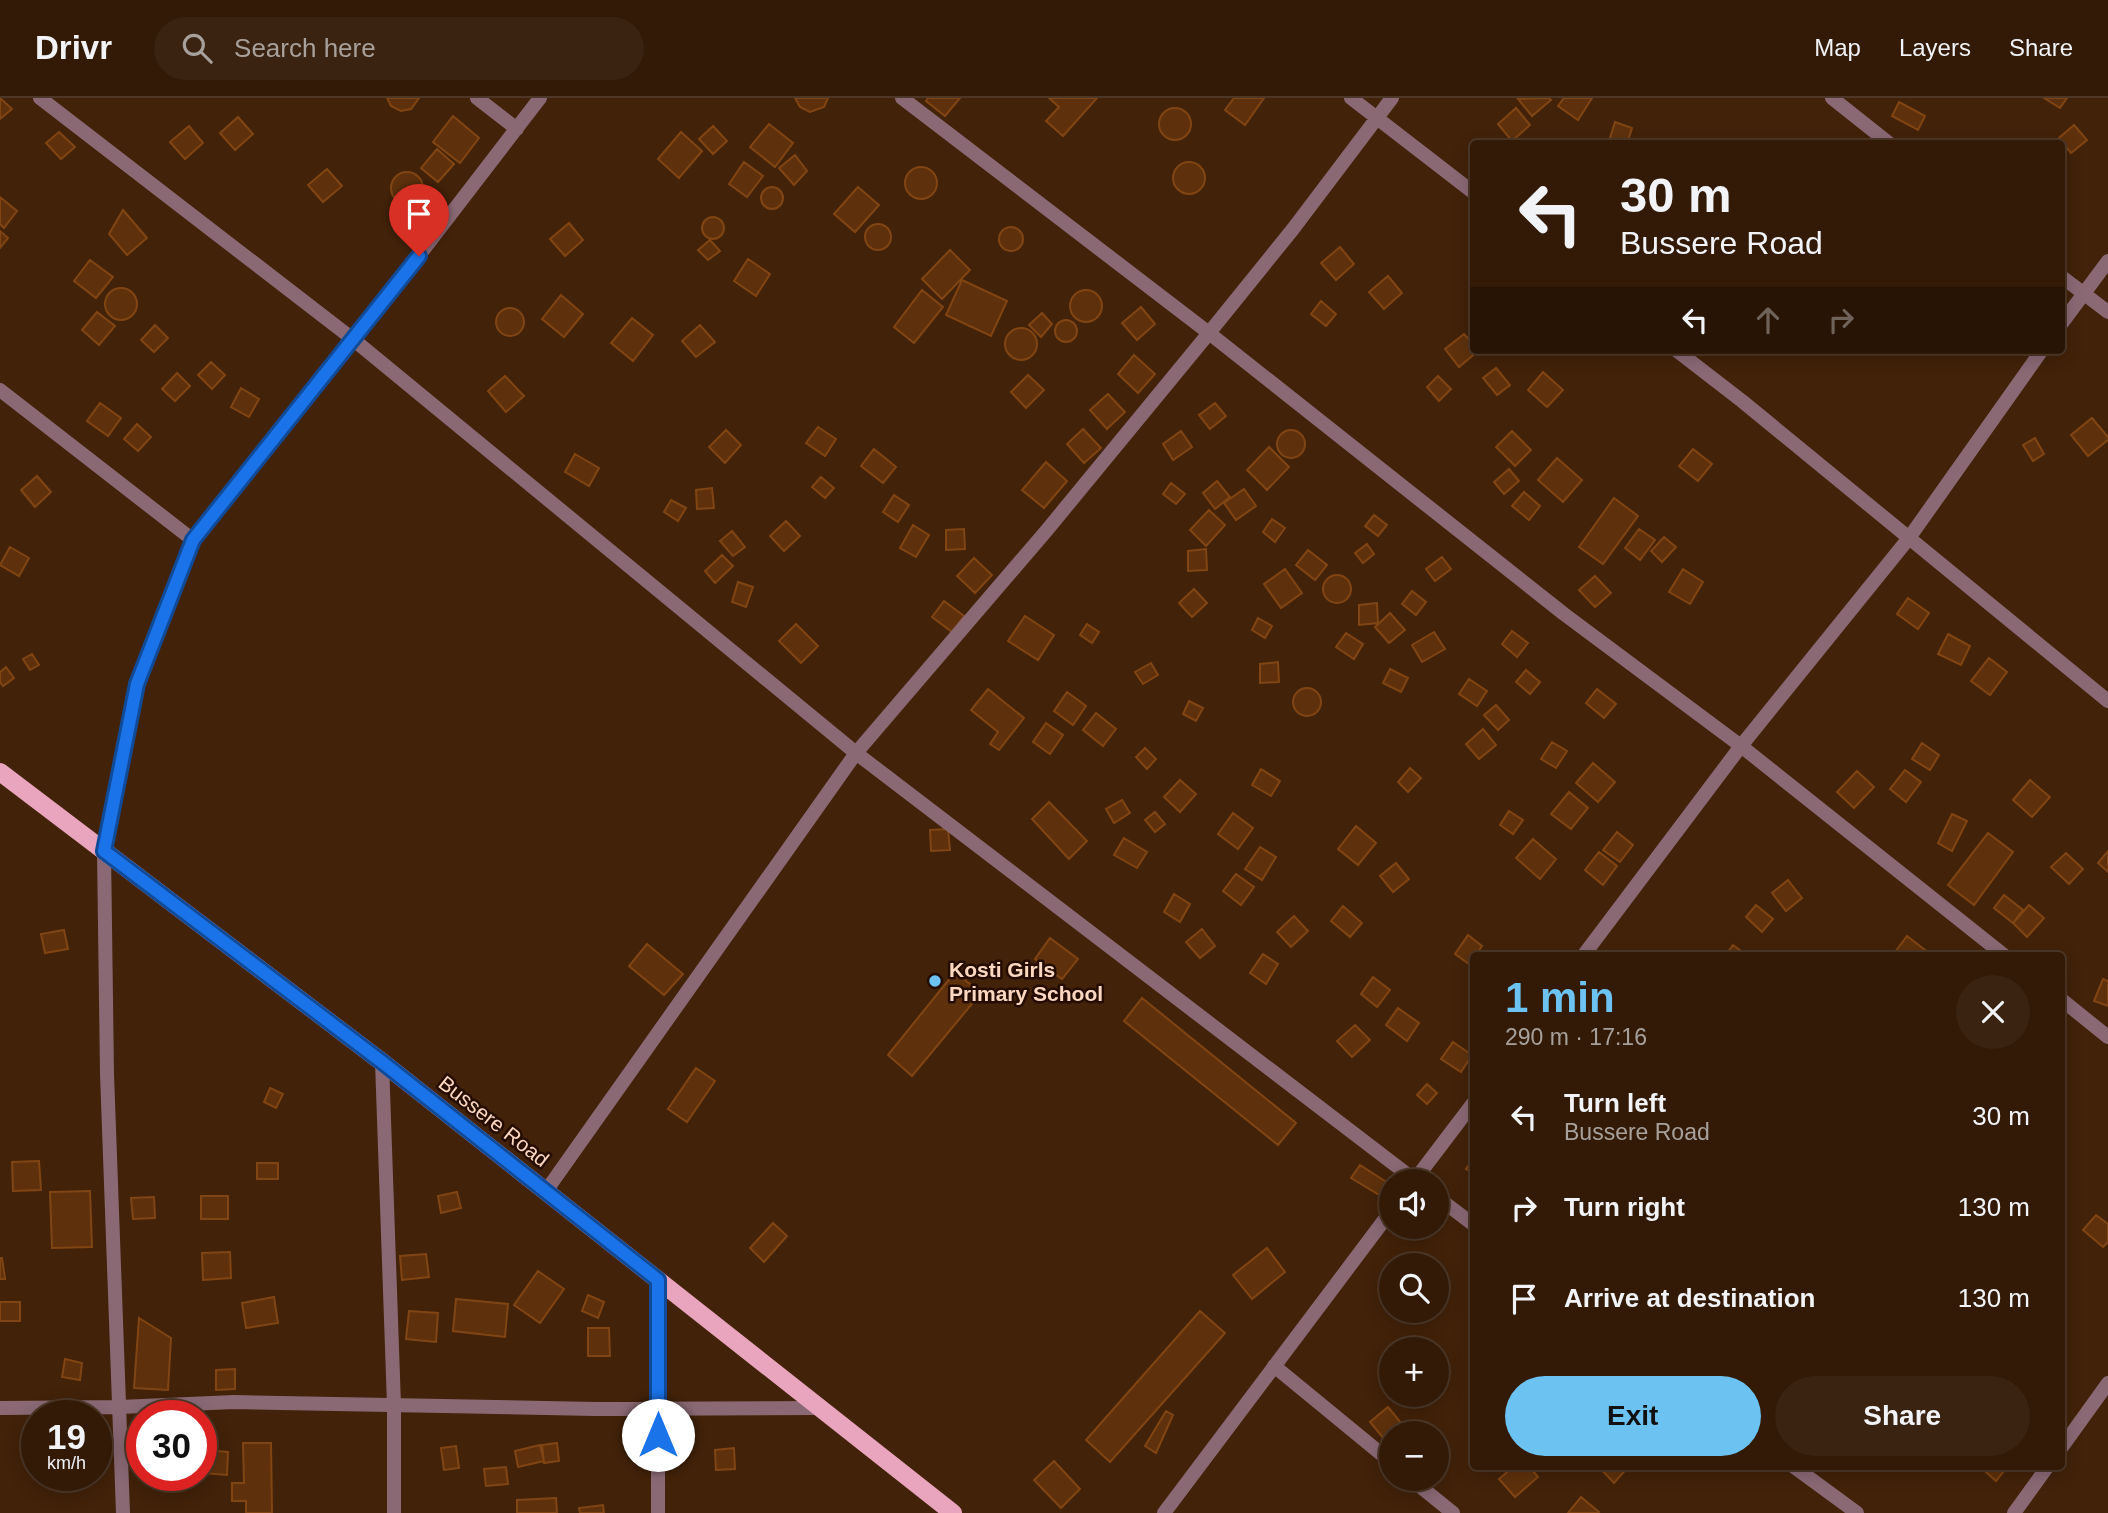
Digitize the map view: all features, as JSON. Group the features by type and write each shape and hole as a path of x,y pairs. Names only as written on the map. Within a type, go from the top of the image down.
{"main road":[{"name":"Bussere Road","path":"0,772 382,1062 945,1510"}],"street":[{"path":"40,98 354,340 856,753 1399,1169"},
{"path":"477,98 517,130"},
{"path":"123,1513 107,1074 104,851 137,684 193,540 354,340 540,98"},
{"path":"902,98 1209,333 1564,614 1741,746 2001,952"},
{"path":"1351,98 1470,190"},
{"path":"546,1191 856,753 1047,530 1209,333 1293,229 1392,98"},
{"path":"1832,98 1885,140"},
{"path":"2065,319 2108,261"},
{"path":"2065,279 2108,312"},
{"path":"1681,354 2108,701"},
{"path":"1586,952 1741,746 1909,538 2039,354"},
{"path":"0,390 193,540"},
{"path":"2065,1002 2108,1037"},
{"path":"382,1062 394,1405 394,1513"},
{"path":"1424,1169 1470,1107"},
{"path":"1449,1206 1470,1222"},
{"path":"1164,1513 1379,1227"},
{"path":"658,1280 658,1513"},
{"path":"1274,1366 1379,1452"},
{"path":"2065,1443 2108,1383"},
{"path":"0,1408 234,1402 658,1409 820,1408"},
{"path":"1798,1470 1857,1513"},
{"path":"2014,1513 2045,1470"},
{"path":"1426,1491 1453,1513"}],"building":[{"path":"0,98 12,109 0,119"},
{"path":"387,98 419,98 411,109 401,111 391,106"},
{"path":"795,98 828,98 824,107 810,112 800,107"},
{"path":"928,98 960,98 945,116 926,101"},
{"path":"1049,98 1097,98 1063,136 1046,121 1059,107"},
{"path":"1234,98 1264,98 1245,125 1225,110"},
{"path":"1564,98 1592,98 1578,120 1558,106"},
{"path":"2044,98 2067,98 2060,108"},
{"path":"1518,99 1551,100 1532,116"},
{"path":"1899,102 1925,116 1918,130 1892,116"},
{"path":"1175,108 1187,112 1191,124 1187,136 1175,140 1163,136 1159,124 1163,112"},
{"path":"1516,108 1530,125 1511,140 1498,124"},
{"path":"453,116 479,138 460,163 433,142"},
{"path":"238,117 253,134 235,150 220,133"},
{"path":"1615,122 1632,128 1628,140 1610,138"},
{"path":"769,124 793,143 775,167 750,147"},
{"path":"2074,125 2087,140 2071,153 2065,146 2065,140 2059,138"},
{"path":"189,126 203,143 185,159 170,142"},
{"path":"713,126 727,141 713,154 699,139"},
{"path":"59,132 75,147 61,159 46,143"},
{"path":"681,132 702,151 679,178 658,159"},
{"path":"437,149 454,164 438,182 421,168"},
{"path":"795,155 807,171 794,185 779,168"},
{"path":"744,162 763,176 747,197 729,184"},
{"path":"1189,162 1201,166 1205,178 1201,190 1189,194 1177,190 1173,178 1177,166"},
{"path":"921,167 933,171 937,183 933,195 921,199 909,195 905,183 909,171"},
{"path":"327,169 342,186 323,202 308,185"},
{"path":"407,172 419,176 423,188 419,200 407,204 395,200 391,188 395,176"},
{"path":"768,187 776,187 783,194 783,202 776,209 768,209 761,202 761,194"},
{"path":"858,187 879,205 855,232 834,214"},
{"path":"0,197 17,211 4,228 0,224"},
{"path":"123,210 147,238 127,255 109,234"},
{"path":"713,217 721,220 724,228 721,236 713,239 705,236 702,228 705,220"},
{"path":"569,223 583,240 565,256 550,239"},
{"path":"878,224 887,228 891,237 887,246 878,250 869,246 865,237 869,228"},
{"path":"1011,227 1020,230 1023,239 1020,248 1011,251 1002,248 999,239 1002,230"},
{"path":"0,231 8,238 0,248"},
{"path":"710,240 720,251 708,260 698,250"},
{"path":"1340,247 1354,264 1336,280 1321,263"},
{"path":"950,250 970,270 942,299 922,279"},
{"path":"748,259 770,274 756,296 734,281"},
{"path":"90,260 113,277 96,298 74,281"},
{"path":"1388,276 1402,293 1384,309 1369,292"},
{"path":"962,280 1007,301 991,336 946,315"},
{"path":"121,288 133,292 137,304 133,316 121,320 109,316 105,304 109,292"},
{"path":"922,290 943,307 914,343 894,327"},
{"path":"1086,290 1098,294 1102,306 1098,318 1086,322 1074,318 1070,306 1074,294"},
{"path":"561,295 583,314 564,337 542,319"},
{"path":"1321,301 1336,314 1326,326 1311,314"},
{"path":"1141,307 1155,324 1137,340 1122,323"},
{"path":"510,308 520,312 524,322 520,332 510,336 500,332 496,322 500,312"},
{"path":"97,312 115,326 99,345 82,330"},
{"path":"1042,313 1052,324 1041,337 1029,325"},
{"path":"632,318 653,335 633,361 611,343"},
{"path":"1066,320 1074,323 1077,331 1074,339 1066,342 1058,339 1055,331 1058,323"},
{"path":"155,325 168,338 154,352 141,340"},
{"path":"700,325 715,342 696,357 682,341"},
{"path":"1021,328 1033,332 1037,344 1033,356 1021,360 1009,356 1005,344 1009,332"},
{"path":"1464,334 1470,341 1470,354 1474,354 1459,367 1445,349"},
{"path":"1134,355 1155,374 1138,393 1118,374"},
{"path":"211,362 225,375 212,389 198,375"},
{"path":"1496,368 1510,385 1497,395 1483,378"},
{"path":"1543,372 1563,390 1547,407 1528,390"},
{"path":"177,373 190,386 175,401 162,389"},
{"path":"1028,375 1044,390 1026,408 1011,392"},
{"path":"505,376 524,396 506,412 488,391"},
{"path":"1438,376 1451,389 1439,401 1427,387"},
{"path":"241,388 259,399 249,417 231,407"},
{"path":"1108,394 1125,412 1107,429 1090,410"},
{"path":"100,403 121,418 108,436 87,421"},
{"path":"1215,403 1226,416 1210,429 1199,415"},
{"path":"2092,418 2108,440 2088,456 2071,435"},
{"path":"137,424 151,437 138,451 124,439"},
{"path":"818,427 836,439 825,456 806,443"},
{"path":"1083,429 1101,448 1084,463 1067,444"},
{"path":"726,430 741,445 725,463 709,447"},
{"path":"1291,430 1301,434 1305,444 1301,454 1291,458 1281,454 1277,444 1281,434"},
{"path":"1181,431 1192,447 1173,460 1163,444"},
{"path":"1512,431 1531,450 1515,466 1496,447"},
{"path":"2035,438 2044,454 2033,461 2023,445"},
{"path":"1269,447 1289,467 1267,490 1247,470"},
{"path":"874,449 896,467 883,483 861,466"},
{"path":"1693,449 1712,464 1698,481 1679,466"},
{"path":"575,454 599,468 589,486 565,472"},
{"path":"1557,458 1582,480 1563,502 1538,480"},
{"path":"1046,462 1067,481 1044,508 1022,490"},
{"path":"1509,469 1519,481 1504,494 1494,482"},
{"path":"37,476 51,492 35,507 21,490"},
{"path":"821,477 834,488 825,498 812,487"},
{"path":"1217,481 1230,497 1215,509 1203,493"},
{"path":"1171,483 1185,494 1176,504 1163,494"},
{"path":"712,488 714,508 697,509 696,490"},
{"path":"1244,489 1256,506 1236,520 1224,503"},
{"path":"1524,492 1540,506 1529,520 1512,506"},
{"path":"894,495 909,505 898,522 883,512"},
{"path":"1614,498 1638,516 1603,564 1579,547"},
{"path":"671,500 686,508 678,521 664,512"},
{"path":"1209,510 1225,525 1206,546 1190,530"},
{"path":"1374,515 1387,525 1378,536 1365,526"},
{"path":"1272,519 1285,528 1275,542 1263,532"},
{"path":"786,521 800,536 784,551 770,536"},
{"path":"913,525 929,535 916,557 900,548"},
{"path":"964,529 965,549 946,550 946,530"},
{"path":"1639,529 1655,540 1640,560 1625,548"},
{"path":"732,531 745,547 733,556 720,541"},
{"path":"1664,537 1676,547 1662,562 1651,551"},
{"path":"1367,544 1374,554 1363,563 1355,553"},
{"path":"10,547 29,558 19,576 0,565"},
{"path":"1206,549 1207,570 1188,571 1188,551"},
{"path":"1308,550 1327,565 1315,580 1296,565"},
{"path":"722,555 733,566 715,583 705,571"},
{"path":"1442,557 1451,569 1435,581 1426,569"},
{"path":"974,558 992,575 975,593 957,576"},
{"path":"1285,569 1302,593 1281,608 1264,584"},
{"path":"1683,569 1703,582 1690,604 1669,592"},
{"path":"1337,575 1347,579 1351,589 1347,599 1337,603 1327,599 1323,589 1327,579"},
{"path":"1595,576 1611,593 1595,607 1579,590"},
{"path":"738,582 753,587 746,607 732,602"},
{"path":"1194,589 1207,603 1192,617 1179,603"},
{"path":"1412,591 1426,602 1416,615 1402,604"},
{"path":"1908,598 1929,613 1918,629 1897,614"},
{"path":"944,601 964,616 952,632 932,617"},
{"path":"1377,603 1378,623 1359,625 1359,605"},
{"path":"1390,613 1405,630 1389,643 1375,627"},
{"path":"1025,616 1054,635 1038,660 1008,641"},
{"path":"1258,618 1272,626 1265,638 1252,630"},
{"path":"796,624 818,646 801,663 779,641"},
{"path":"1087,624 1099,632 1092,643 1080,635"},
{"path":"1512,631 1528,643 1517,657 1502,644"},
{"path":"1434,632 1445,649 1422,662 1412,645"},
{"path":"1346,633 1363,644 1354,659 1336,647"},
{"path":"1948,634 1970,646 1961,665 1938,654"},
{"path":"32,654 39,665 30,670 23,659"},
{"path":"1989,658 2007,672 1990,695 1971,681"},
{"path":"1278,662 1279,682 1260,683 1260,664"},
{"path":"1151,663 1158,675 1143,684 1135,672"},
{"path":"6,667 14,678 3,686 0,672"},
{"path":"1390,669 1408,678 1401,692 1383,683"},
{"path":"1526,670 1540,682 1530,694 1516,682"},
{"path":"1469,679 1487,691 1477,706 1459,694"},
{"path":"1307,688 1317,692 1321,702 1317,712 1307,716 1297,712 1293,702 1297,692"},
{"path":"988,689 1024,718 999,750 990,744 998,732 971,710"},
{"path":"1597,689 1616,704 1604,718 1586,703"},
{"path":"1067,692 1086,706 1073,725 1054,711"},
{"path":"1189,701 1203,708 1196,721 1183,714"},
{"path":"1496,705 1509,720 1498,730 1484,715"},
{"path":"1096,713 1116,729 1103,746 1083,730"},
{"path":"1046,723 1063,735 1050,754 1033,742"},
{"path":"1483,729 1496,745 1479,759 1466,744"},
{"path":"1552,742 1567,751 1556,768 1541,759"},
{"path":"1922,743 1939,755 1930,770 1912,759"},
{"path":"1145,748 1156,759 1147,769 1136,757"},
{"path":"1593,763 1615,782 1598,802 1576,783"},
{"path":"1410,768 1421,778 1408,792 1398,782"},
{"path":"1261,769 1280,781 1271,796 1252,785"},
{"path":"1905,770 1921,782 1906,802 1890,789"},
{"path":"1857,771 1874,787 1854,808 1837,792"},
{"path":"1180,780 1196,794 1180,812 1164,797"},
{"path":"2030,780 2050,797 2032,817 2013,800"},
{"path":"1569,792 1588,808 1571,829 1551,814"},
{"path":"1122,800 1130,813 1114,823 1106,809"},
{"path":"1049,802 1087,841 1069,859 1032,819"},
{"path":"1509,811 1523,820 1513,834 1500,825"},
{"path":"1155,812 1165,824 1155,832 1145,820"},
{"path":"1233,813 1253,828 1238,849 1218,834"},
{"path":"1952,814 1967,821 1952,851 1938,843"},
{"path":"1356,826 1376,843 1358,865 1338,849"},
{"path":"948,829 950,850 931,851 930,830"},
{"path":"1617,832 1633,845 1620,862 1603,850"},
{"path":"1988,833 2013,852 1974,905 1948,885"},
{"path":"1124,838 1147,852 1137,868 1114,855"},
{"path":"1533,839 1556,859 1540,879 1516,858"},
{"path":"1260,847 1276,857 1262,880 1245,869"},
{"path":"2108,851 2108,872 2098,863"},
{"path":"1599,852 1617,866 1603,885 1585,870"},
{"path":"2066,853 2083,869 2069,884 2051,867"},
{"path":"1396,863 1409,879 1393,892 1380,876"},
{"path":"1236,874 1254,887 1241,905 1223,891"},
{"path":"1788,880 1802,898 1786,911 1772,893"},
{"path":"1174,894 1190,904 1180,922 1164,912"},
{"path":"2004,895 2023,910 2013,923 1994,908"},
{"path":"1756,905 1773,919 1762,932 1746,917"},
{"path":"2029,905 2044,918 2027,937 2013,923"},
{"path":"1343,906 1362,923 1350,937 1331,921"},
{"path":"1294,916 1308,931 1291,947 1277,932"},
{"path":"1202,929 1215,946 1200,958 1186,942"},
{"path":"64,930 68,949 45,953 41,934"},
{"path":"1468,935 1482,946 1478,952 1470,952 1469,964 1455,954"},
{"path":"1907,936 1928,952 1895,952"},
{"path":"1050,938 1078,959 1062,979 1035,959"},
{"path":"647,944 683,974 664,995 629,966"},
{"path":"1733,945 1743,952 1728,952"},
{"path":"1263,954 1278,964 1266,984 1250,973"},
{"path":"955,972 981,993 912,1076 888,1055"},
{"path":"1373,977 1390,990 1377,1007 1361,994"},
{"path":"2103,979 2108,981 2108,1006 2094,1001"},
{"path":"1142,998 1296,1123 1278,1145 1124,1021"},
{"path":"1398,1008 1419,1023 1407,1041 1386,1025"},
{"path":"1355,1025 1370,1040 1352,1057 1337,1041"},
{"path":"1453,1042 1470,1054 1461,1072 1441,1059"},
{"path":"696,1068 715,1081 687,1122 668,1109"},
{"path":"1427,1084 1437,1093 1427,1104 1417,1095"},
{"path":"270,1088 283,1094 276,1108 264,1102"},
{"path":"39,1161 41,1190 13,1191 12,1162"},
{"path":"257,1163 278,1163 278,1179 257,1179"},
{"path":"1360,1165 1379,1177 1379,1195 1351,1178"},
{"path":"90,1191 92,1247 52,1248 50,1192"},
{"path":"457,1192 461,1208 441,1213 438,1196"},
{"path":"201,1196 228,1196 228,1219 201,1219"},
{"path":"154,1197 155,1218 133,1219 131,1198"},
{"path":"2096,1215 2108,1224 2108,1242 2103,1247 2083,1230"},
{"path":"773,1223 787,1236 764,1262 750,1248"},
{"path":"1267,1248 1285,1272 1252,1299 1233,1275"},
{"path":"230,1252 231,1278 203,1280 202,1253"},
{"path":"426,1254 429,1277 402,1280 400,1256"},
{"path":"2,1258 5,1279 0,1279"},
{"path":"538,1271 564,1289 540,1323 514,1305"},
{"path":"588,1295 604,1302 598,1318 582,1311"},
{"path":"274,1297 278,1323 246,1328 242,1303"},
{"path":"456,1299 508,1304 505,1337 453,1331"},
{"path":"0,1302 20,1302 20,1321 0,1321"},
{"path":"409,1311 438,1313 436,1342 406,1339"},
{"path":"1200,1311 1225,1333 1110,1462 1086,1440"},
{"path":"139,1318 171,1338 168,1390 134,1388"},
{"path":"588,1328 609,1328 610,1356 588,1356"},
{"path":"65,1359 82,1363 80,1380 62,1377"},
{"path":"235,1369 235,1389 216,1390 216,1370"},
{"path":"1388,1407 1400,1421 1379,1421 1379,1433 1370,1422"},
{"path":"1166,1411 1173,1415 1156,1453 1145,1446"},
{"path":"243,1443 271,1443 272,1513 246,1513 246,1501 232,1501 232,1483 244,1483"},
{"path":"557,1443 559,1461 544,1463 542,1445"},
{"path":"540,1445 544,1461 518,1467 515,1451"},
{"path":"456,1446 459,1468 444,1470 441,1448"},
{"path":"734,1448 735,1469 716,1470 715,1450"},
{"path":"217,1451 228,1452 227,1475 217,1474"},
{"path":"1054,1461 1080,1489 1061,1508 1034,1480"},
{"path":"506,1467 508,1484 486,1486 484,1469"},
{"path":"1509,1470 1532,1470 1538,1477 1515,1497 1499,1479"},
{"path":"1602,1470 1625,1470 1614,1483"},
{"path":"1984,1470 2005,1470 1996,1481"},
{"path":"1581,1497 1599,1512 1568,1513"},
{"path":"556,1498 557,1513 517,1513 517,1500"},
{"path":"603,1505 604,1513 580,1513 579,1508"}],"place":[{"name":"Kosti Girls Primary School","path":"935,981"}],"route":[{"path":"419,256 193,540 137,684 104,851 382,1062 658,1280 658,1435"}]}
